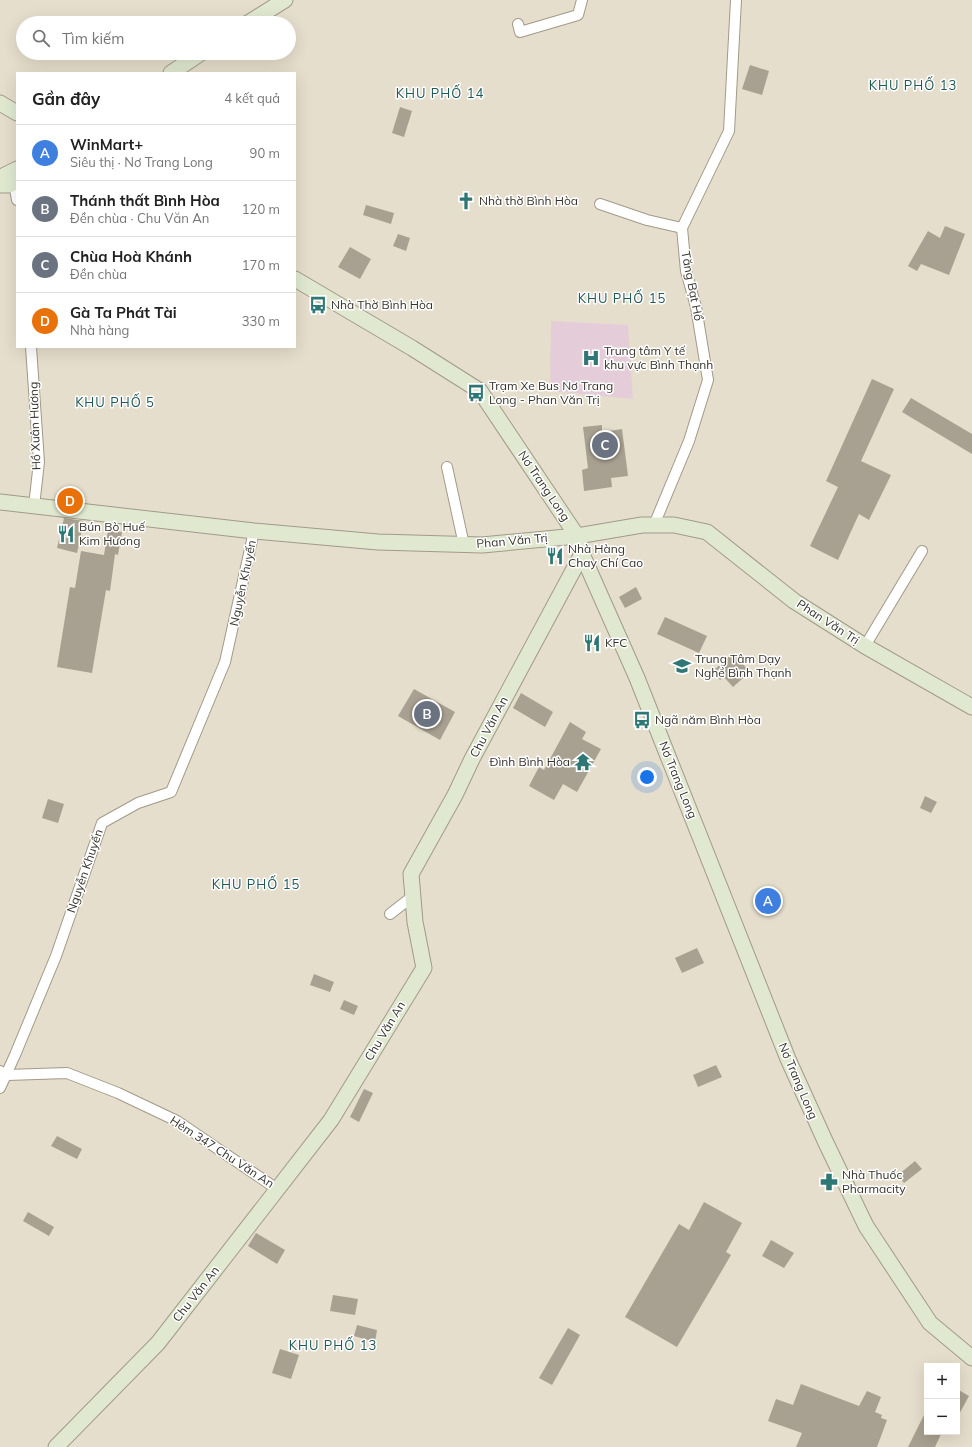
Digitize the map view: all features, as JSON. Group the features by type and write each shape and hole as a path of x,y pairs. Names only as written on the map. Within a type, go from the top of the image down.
{"main road":[{"path":"259,16 285,0"},
{"path":"173,72 191,60"},
{"path":"0,103 16,112"},
{"name":"Nơ Trang Long","path":"296,280 412,348 480,391 577,536 582,554 637,678 788,1059 826,1143 866,1226 930,1323 972,1358"},
{"name":"Phan Văn Trị","path":"0,502 254,531 378,542 482,545 577,536 632,526 674,525 707,532 775,588 865,646 972,707"},
{"name":"Chu Văn An","path":"56,1447 158,1343 331,1120 424,968 415,922 411,874 455,795 472,759 582,554"}],"street":[{"path":"518,24 520,32 578,15 582,0"},
{"path":"600,204 647,220 682,228 729,130 736,0"},
{"path":"10,180 16,197"},
{"name":"Tăng Bạt Hổ","path":"654,525 690,440 708,380 696,307 686,271 682,228"},
{"name":"Hồ Xuân Hương","path":"31,348 39,462 34,506"},
{"path":"447,468 464,544"},
{"name":"Nguyễn Khuyến","path":"0,1088 3,1073 56,956 102,823 138,803 171,792 225,662 254,531"},
{"path":"865,646 922,551"},
{"path":"390,914 413,896"},
{"name":"Hẻm 347 Chu Văn An","path":"3,1073 67,1073 118,1093 177,1122 277,1189"}],"shaded area":[{"name":"Trung tâm Y tế khu vực Bình Thạnh","path":"551,321 628,325 633,399 550,391"}],"building":[{"path":"750,65 769,71 762,95 742,89"},
{"path":"400,107 412,111 404,137 392,133"},
{"path":"366,205 394,213 391,224 363,215"},
{"path":"945,226 965,234 949,275 921,264 917,271 908,266 928,231 940,238"},
{"path":"398,234 410,238 406,251 393,246"},
{"path":"350,247 371,259 360,279 338,267"},
{"path":"872,379 894,389 861,461 891,475 869,520 859,514 838,560 810,546 838,487 826,481"},
{"path":"911,398 972,434 972,454 902,412"},
{"path":"602,425 602,432 622,429 628,476 611,478 612,487 584,491 582,470 588,468 583,427"},
{"path":"64,518 84,521 77,553 57,548"},
{"path":"108,530 122,532 118,555 115,554 110,591 106,590 92,673 57,667 70,587 75,588 81,551 104,555"},
{"path":"636,587 642,599 625,608 619,597"},
{"path":"665,617 707,636 699,653 657,634"},
{"path":"733,653 750,672 733,687 724,677 720,680 713,671"},
{"path":"414,689 455,712 440,740 398,716"},
{"path":"521,693 553,712 545,727 513,708"},
{"name":"Đình Bình Hòa","path":"570,722 586,732 582,739 601,749 577,792 563,784 554,800 529,786 539,767 544,770"},
{"path":"925,796 937,802 931,813 920,808"},
{"path":"48,799 64,804 58,823 42,818"},
{"path":"697,948 704,963 682,973 675,958"},
{"path":"314,974 334,982 330,992 310,985"},
{"path":"344,1000 358,1006 354,1015 340,1009"},
{"path":"716,1065 722,1077 698,1087 693,1075"},
{"path":"364,1089 373,1093 359,1122 350,1117"},
{"path":"57,1136 82,1149 77,1159 51,1146"},
{"path":"915,1161 922,1169 904,1183 898,1175"},
{"path":"704,1202 742,1223 726,1252 731,1255 677,1347 625,1317 679,1224 689,1230"},
{"path":"28,1212 54,1227 49,1236 23,1221"},
{"path":"256,1233 285,1250 277,1264 248,1246"},
{"path":"771,1240 794,1253 784,1268 762,1256"},
{"path":"333,1295 358,1299 355,1315 330,1311"},
{"path":"357,1325 377,1330 375,1342 354,1336"},
{"path":"568,1328 580,1335 552,1385 539,1378"},
{"path":"280,1349 299,1355 291,1379 272,1373"},
{"path":"801,1384 859,1406 867,1391 881,1397 875,1412 882,1415 881,1418 887,1420 877,1447 796,1447 802,1433 768,1421 776,1399 793,1405"},
{"path":"960,1391 969,1396 960,1412"},
{"path":"924,1415 924,1435 941,1435 935,1447 908,1447"}],"place":[{"name":"Nhà thờ Bình Hòa","path":"466,201"},
{"name":"Nhà Thờ Bình Hòa","path":"318,305"},
{"name":"Trung tâm Y tế khu vực Bình Thạnh","path":"591,358"},
{"name":"Trạm Xe Bus Nơ Trang Long - Phan Văn Trị","path":"476,393"},
{"name":"Chùa Hoà Khánh","path":"605,445"},
{"name":"Gà Ta Phát Tài","path":"70,501"},
{"name":"Bún Bò Huế Kim Hương","path":"66,534"},
{"name":"Nhà Hàng Chay Chí Cao","path":"555,556"},
{"name":"KFC","path":"592,643"},
{"name":"Trung Tâm Dạy Nghề Bình Thạnh","path":"682,666"},
{"name":"Thánh thất Bình Hòa","path":"427,714"},
{"name":"Ngã năm Bình Hòa","path":"642,720"},
{"name":"Đình Bình Hòa","path":"583,762"},
{"name":"WinMart+","path":"768,901"},
{"name":"Nhà Thuốc Pharmacity","path":"829,1182"}],"district":[{"name":"KHU PHỐ 13","path":"913,85"},
{"name":"KHU PHỐ 14","path":"440,93"},
{"name":"KHU PHỐ 15","path":"622,298"},
{"name":"KHU PHỐ 5","path":"115,402"},
{"name":"KHU PHỐ 15","path":"256,884"},
{"name":"KHU PHỐ 13","path":"333,1345"}]}
